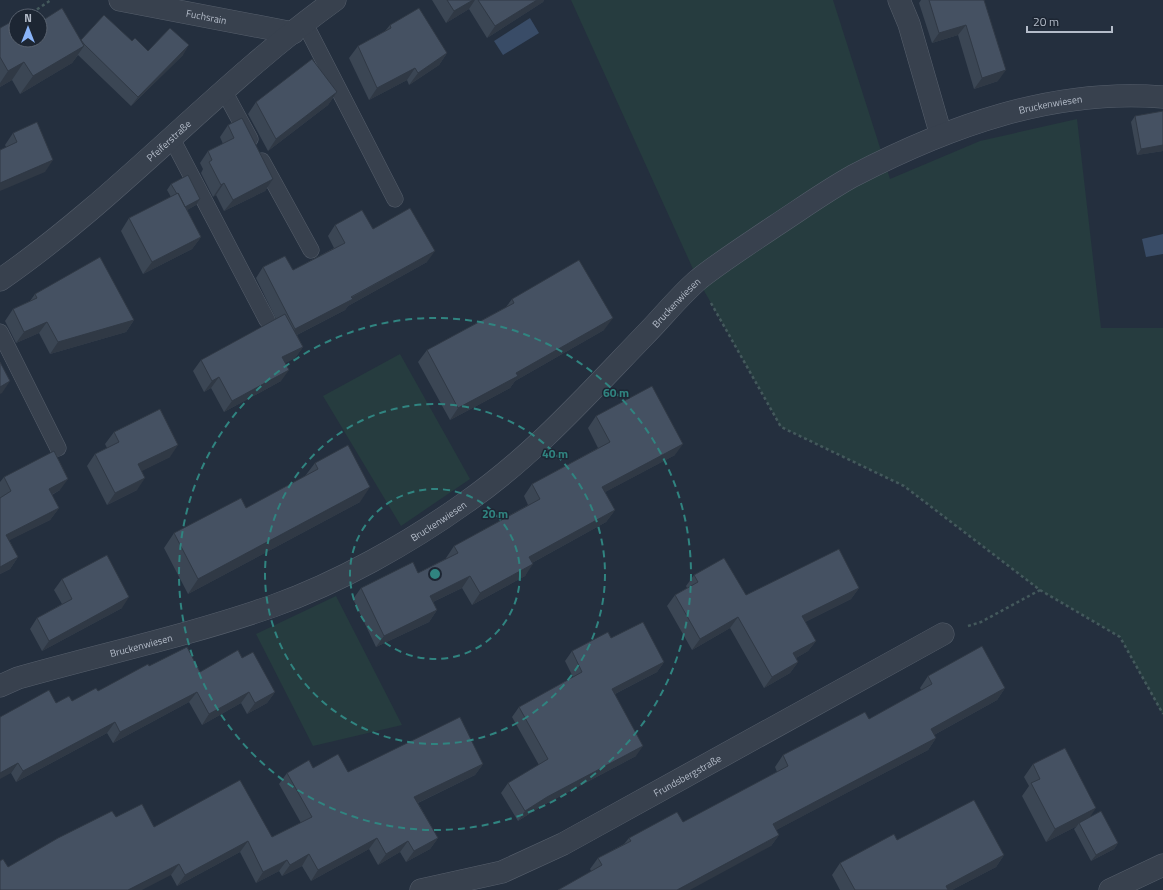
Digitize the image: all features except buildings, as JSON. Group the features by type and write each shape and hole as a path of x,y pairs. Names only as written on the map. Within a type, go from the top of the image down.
{"street":[{"name":"Fuchsrain","path":"120,0 298,27"},
{"name":"Pfeiferstraße","path":"0,280 41,252 113,191 171,137 298,27 335,0"},
{"path":"899,0 909,24 941,135"},
{"name":"Bruckenwiesen","path":"0,686 18,678 199,629 275,605 329,582 408,541 466,503 515,466 562,421 698,280 742,249 852,177 941,135 1011,111 1059,101 1097,96 1131,94 1163,97"},
{"name":"Frundsbergstraße","path":"421,890 504,881 563,844 943,634"},
{"path":"1110,890 1163,864"}],"lane":[{"path":"298,27 395,199"},
{"path":"224,91 310,250"},
{"path":"171,137 267,320"},
{"path":"0,332 58,448"}],"path":[{"path":"40,8 51,0"},
{"path":"698,280 781,427 904,486 1040,590 1120,637 1163,714"},
{"path":"943,634 981,622 1040,590"}],"green space":[{"path":"571,0 833,0 890,179 980,141 1077,119 1101,328 1163,328 1163,715 1120,637 1040,590 904,486 781,427 698,280"},
{"path":"400,354 470,479 401,526 323,396"},
{"path":"336,596 402,725 313,746 256,634"}],"water":[{"path":"530,18 539,33 503,55 494,41"},
{"path":"1163,234 1163,254 1146,257 1142,239"}]}
